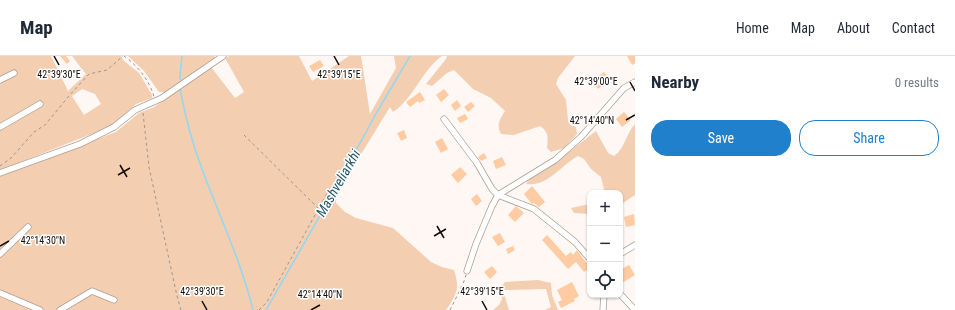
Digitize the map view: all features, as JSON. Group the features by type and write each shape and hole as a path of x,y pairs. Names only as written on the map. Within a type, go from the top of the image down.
{"street":[{"path":"0,173 80,144 114,127 135,110 162,98 223,56"},
{"path":"0,80 14,73"},
{"path":"467,271 476,244 498,195 555,160 581,137 624,88 635,82"},
{"path":"0,127 40,104"},
{"path":"444,119 477,163 492,189 498,195 534,209 575,242 587,256"},
{"path":"0,254 28,227"},
{"path":"623,252 635,245"},
{"path":"60,310 92,291 114,300"},
{"path":"0,293 40,310"},
{"path":"623,297 635,310"},
{"path":"603,310 604,298"}],"path":[{"path":"0,166 11,158 34,132 45,125 68,96 89,74 106,70 124,56 142,73 153,93 155,101"},
{"path":"142,106 149,167 181,310"},
{"path":"244,136 318,208"},
{"path":"259,310 267,302 330,188"},
{"path":"450,310 463,284 467,271"}],"shaded area":[{"path":"0,56 51,56 68,91 86,74 72,56 121,56 123,60 139,73 152,95 152,98 136,104 115,123 99,131 18,163 20,169 116,132 139,113 154,107 211,67 235,98 244,92 225,58 229,56 299,56 312,81 349,56 361,56 370,114 396,68 394,56 442,56 429,69 400,106 393,112 390,107 344,182 337,178 336,203 345,212 356,218 393,228 431,262 454,270 457,282 456,291 453,300 446,310 0,310","holes":["82,89 95,94 101,104 84,115 72,96"]},
{"path":"128,56 214,56 216,58 166,92 159,92 144,71"},
{"path":"447,56 575,56 558,78 556,84 566,100 568,120 570,125 576,127 577,134 564,148 551,152 547,148 548,138 546,133 540,126 514,135 501,134 499,128 500,119 505,111 491,98 473,89 454,70 447,73 432,86 426,84"},
{"path":"635,124 635,195 623,203 623,190 604,190 601,177 591,169 584,159 578,156 548,179 534,184 526,184 530,179 556,162 596,131 608,153 614,156 621,149"},
{"path":"587,205 587,214 574,213 571,208"},
{"path":"538,280 551,283 552,295 558,310 545,310 551,307 546,289 503,290 509,310 493,310 499,305 502,299 501,287 505,282"}],"building":[{"path":"60,56 66,56 70,61 67,64"},
{"path":"627,56 635,56 635,63 632,65"},
{"path":"320,60 324,66 313,72 309,66"},
{"path":"604,72 610,80 598,89 592,81"},
{"path":"444,89 449,95 441,102 436,95"},
{"path":"420,92 425,100 419,103 418,101 410,107 406,102"},
{"path":"457,100 461,106 455,111 451,105"},
{"path":"471,102 475,106 468,112 464,107"},
{"path":"624,112 631,120 622,127 616,119"},
{"path":"465,114 468,119 460,123 457,118"},
{"path":"404,130 407,138 401,141 397,133"},
{"path":"442,138 448,149 441,153 435,142"},
{"path":"484,153 487,158 481,161 478,157"},
{"path":"502,157 506,165 496,169 493,161"},
{"path":"460,167 467,174 458,183 451,175"},
{"path":"532,186 545,202 539,207 534,203 532,204 524,194"},
{"path":"477,194 482,201 476,206 471,199"},
{"path":"516,206 524,213 515,222 508,215"},
{"path":"634,214 635,225 626,227 624,217"},
{"path":"500,233 505,242 498,246 492,237"},
{"path":"547,235 566,256 571,252 573,255 577,250 587,264 587,270 584,272 576,262 568,269 542,240"},
{"path":"513,246 515,250 508,254 506,249"},
{"path":"629,265 635,275 623,282 623,268"},
{"path":"492,266 497,272 490,279 484,272"},
{"path":"572,282 579,296 574,299 575,301 561,308 558,302 562,300 557,290"}],"waterway":[{"path":"180,80 182,56"},
{"name":"Mashveliarkhi","path":"266,310 410,56"},
{"path":"180,89 195,149 236,256 253,310"}]}
